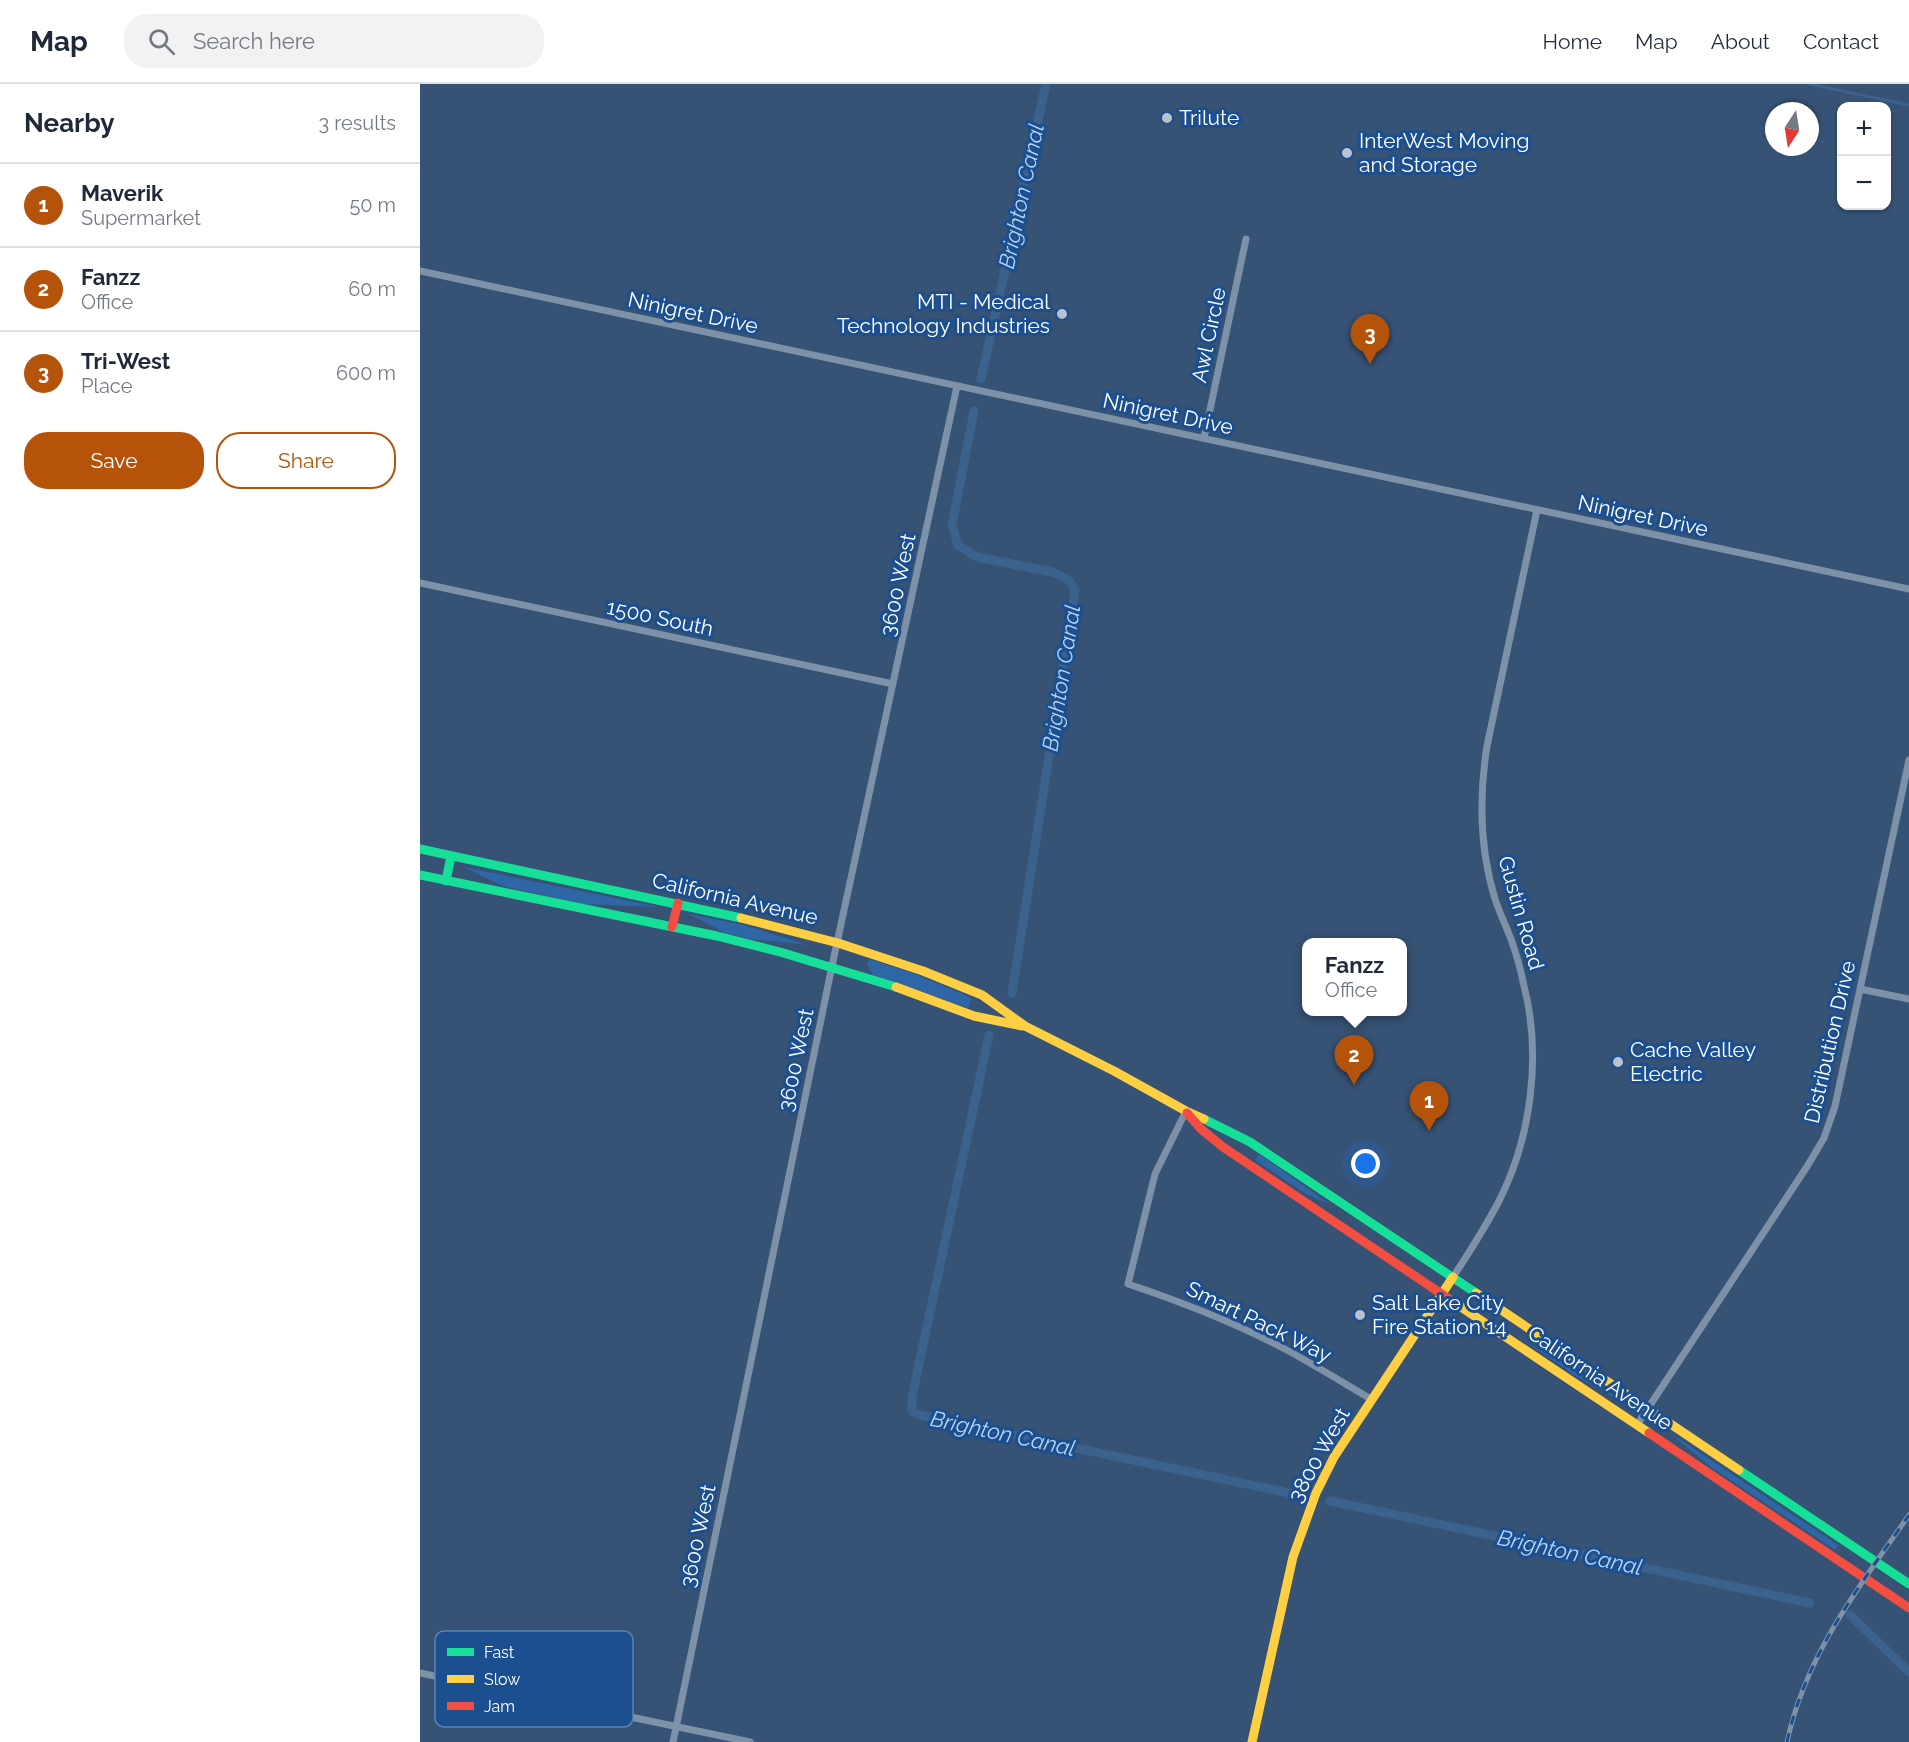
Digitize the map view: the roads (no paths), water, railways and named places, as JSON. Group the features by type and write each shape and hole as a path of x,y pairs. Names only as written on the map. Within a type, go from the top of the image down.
{"main road":[{"name":"California Avenue","path":"420,849 678,903 779,927 901,963 975,991 1026,1026 1186,1111 1251,1142 1909,1584"},
{"path":"446,880 451,856"},
{"name":"California Avenue","path":"420,875 759,946 877,980 974,1016 1026,1026"},
{"path":"672,927 678,903"},
{"name":"California Avenue","path":"1186,1111 1223,1147 1909,1608"},
{"name":"3800 West","path":"1252,1742 1299,1534 1324,1474 1453,1277"}],"street":[{"name":"Awl Circle","path":"1204,438 1246,239"},
{"name":"Ninigret Drive","path":"420,271 1909,589"},
{"name":"3600 West","path":"673,1742 832,966 957,386"},
{"name":"Gustin Road","path":"1453,1277 1498,1202 1508,1179 1525,1127 1530,1095 1532,1043 1529,1007 1512,942 1490,879 1484,839 1482,795 1487,746 1537,510"},
{"name":"1500 South","path":"420,583 893,684"},
{"name":"Distribution Drive","path":"1637,1425 1824,1138 1835,1106 1909,760"},
{"path":"1860,989 1909,999"},
{"name":"Smart Pack Way","path":"1186,1111 1155,1174 1128,1284 1200,1309 1252,1332 1312,1364 1371,1400"},
{"path":"420,1673 435,1676"},
{"path":"633,1717 750,1742"}],"waterway":[{"name":"Brighton Canal","path":"981,379 1046,84"},
{"path":"1809,84 1909,105"},
{"name":"Brighton Canal","path":"974,411 952,525 958,545 977,557 1052,572 1069,580 1075,590 1012,993"},
{"name":"Brighton Canal","path":"989,1035 912,1397 912,1411 920,1415 1294,1494"},
{"name":"Brighton Canal","path":"1330,1501 1810,1603"},
{"name":"Brighton Canal","path":"1850,1615 1909,1672"}],"railway":[{"path":"1787,1742 1807,1680 1836,1622 1909,1515"}],"place":[{"name":"Trilute","path":"1167,118"},
{"name":"InterWest Moving and Storage","path":"1347,153"},
{"name":"MTI - Medical Technology Industries","path":"1062,314"},
{"name":"Tri-West","path":"1370,364"},
{"name":"Cache Valley Electric","path":"1618,1062"},
{"name":"Fanzz","path":"1354,1085"},
{"name":"Maverik","path":"1429,1131"},
{"name":"Salt Lake City Fire Station 14","path":"1360,1315"}]}
